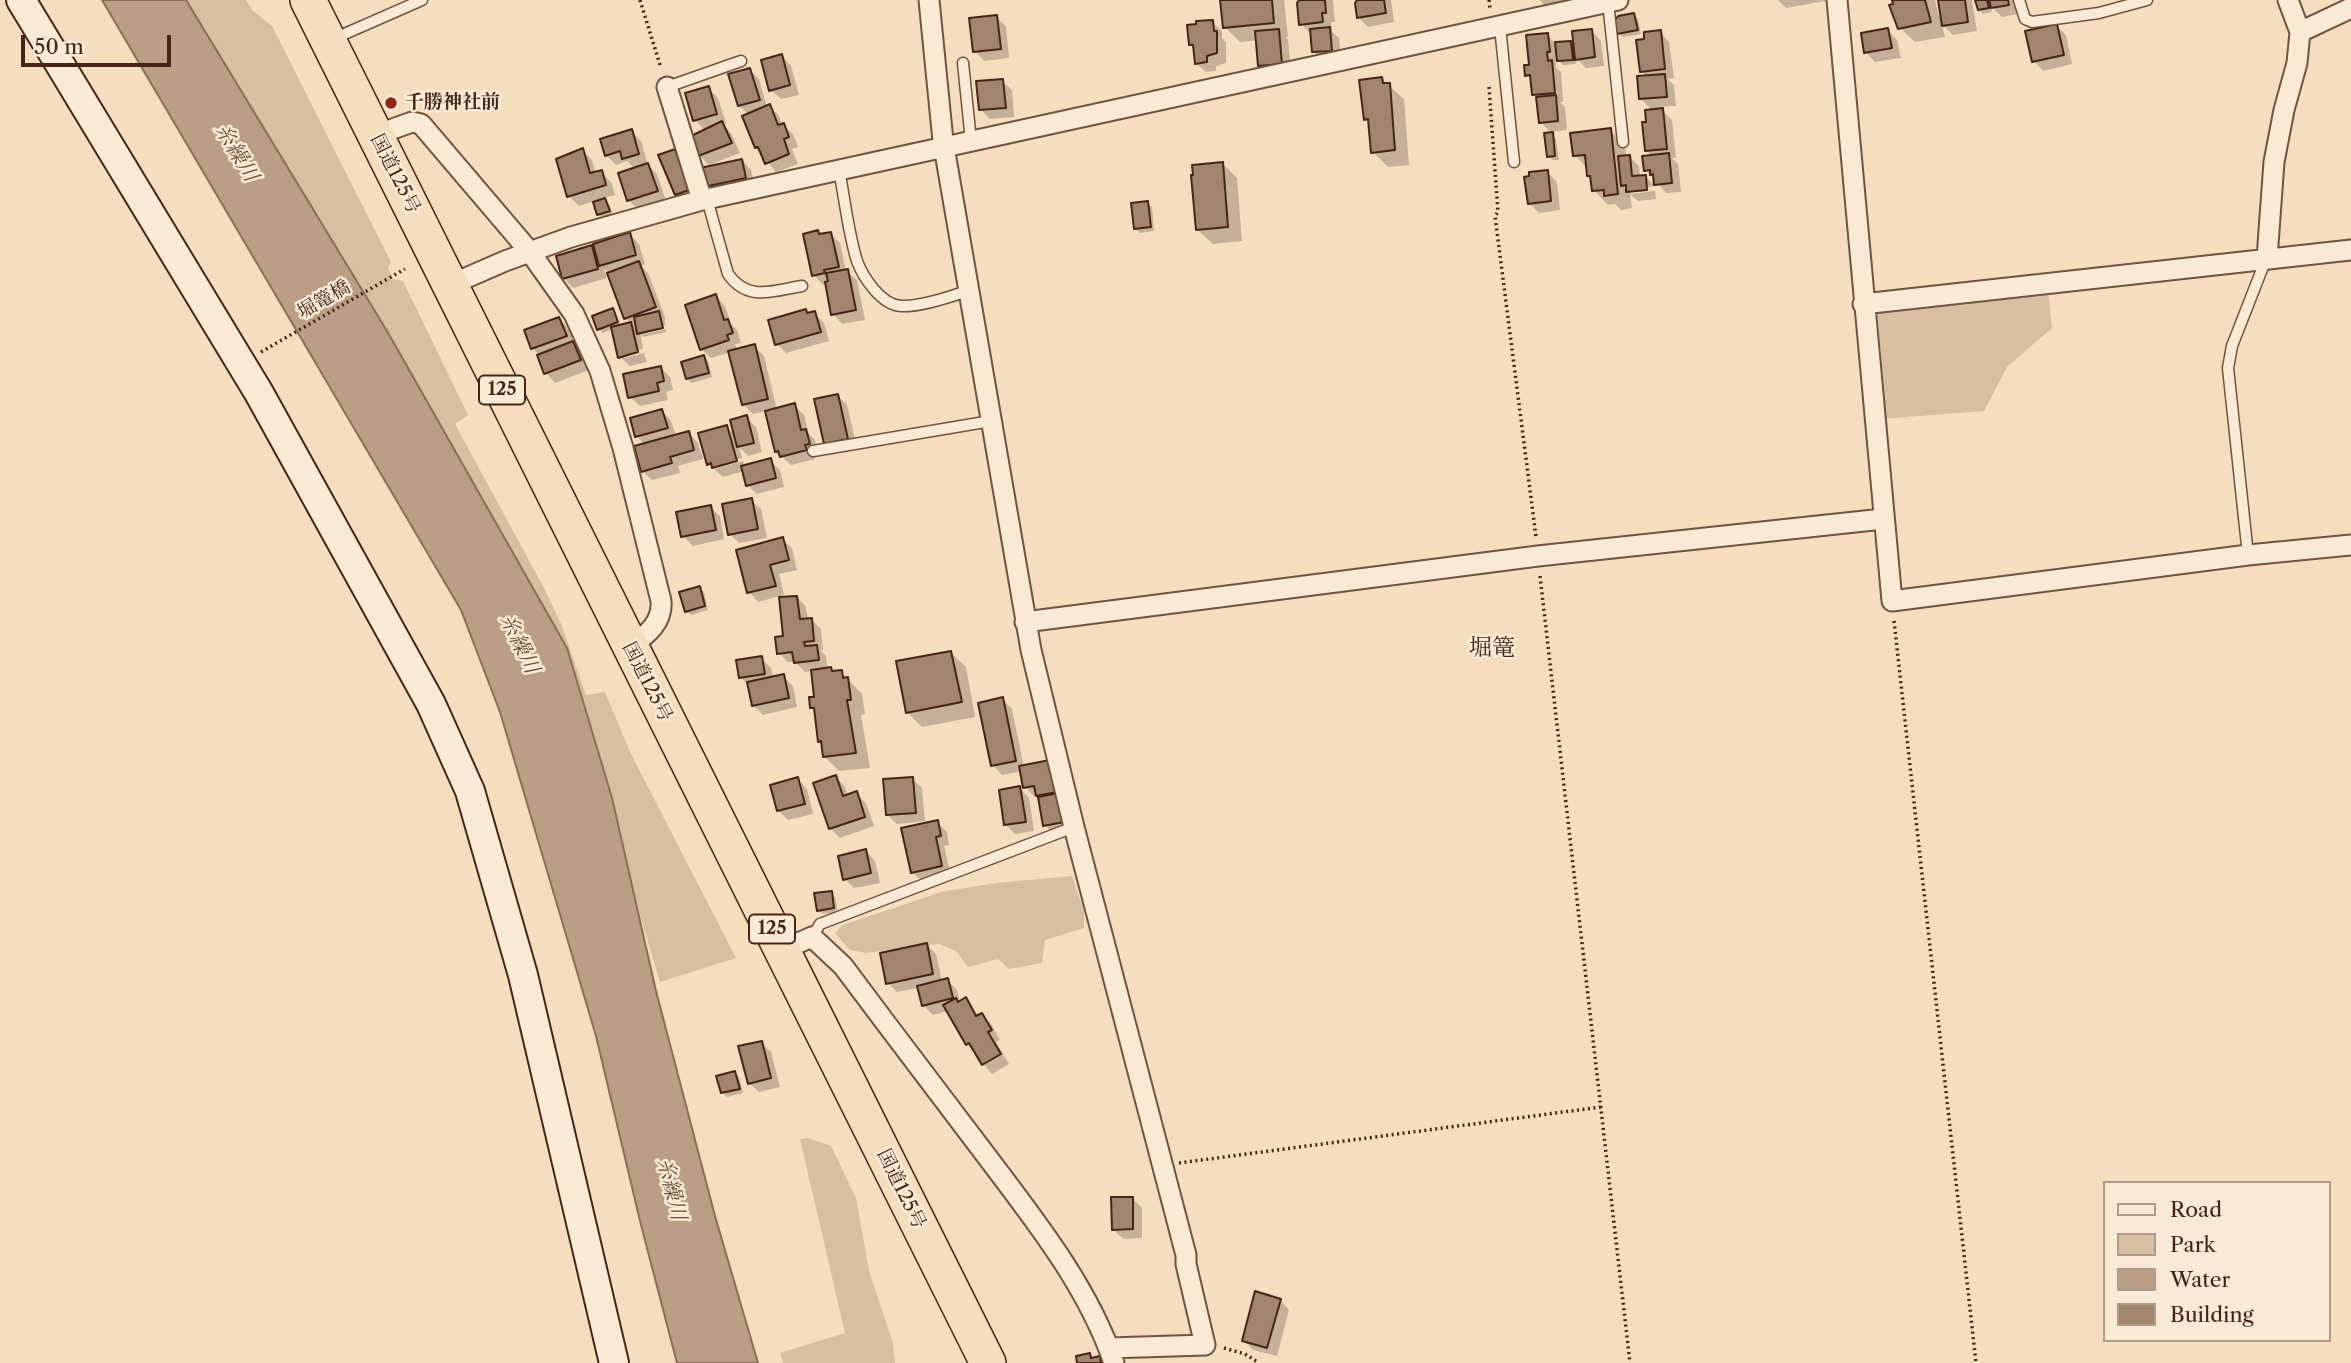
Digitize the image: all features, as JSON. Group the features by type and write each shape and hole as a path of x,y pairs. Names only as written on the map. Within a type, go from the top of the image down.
{"highway":[{"name":"国道125号","path":"308,0 630,647 797,943 988,1363"}],"street":[{"path":"22,0 259,393 432,704 470,791 523,975 614,1363"},
{"path":"797,943 843,967 1018,1198 1094,1313 1112,1355 1205,1345 1186,1255 1074,827 1025,622 946,146 943,141 929,0"},
{"path":"1837,0 1892,601 2248,555 2351,545"},
{"path":"2267,258 2274,162 2297,63 2300,32 2288,0"},
{"path":"450,285 571,237 705,200 1500,27 1573,5 1613,1"},
{"path":"2300,32 2351,8"},
{"path":"667,87 705,200"},
{"path":"376,135 412,122 421,124 530,252 574,314 600,371 623,447 662,610 650,631 630,647"},
{"path":"1863,304 2351,250"},
{"path":"1025,622 1538,556 1883,519"}],"lane":[{"path":"329,41 422,0"},
{"path":"2019,0 2025,19 2032,22 2099,13 2147,0"},
{"path":"1613,1 1623,142"},
{"path":"1500,27 1514,162"},
{"path":"667,87 741,61"},
{"path":"963,64 971,141"},
{"path":"839,170 858,262 867,280 881,296 901,306 951,297 970,290"},
{"path":"705,200 728,274 733,281 755,294 802,286"},
{"path":"2248,555 2228,368 2232,346 2267,258"},
{"path":"813,452 992,421"},
{"path":"797,943 820,923 1074,827"}],"path":[{"path":"640,0 667,87"},
{"path":"1489,82 1499,212 1495,216 1538,556 1630,1363"},
{"name":"堀篭橋","path":"261,352 403,271"},
{"path":"1892,601 1976,1363"},
{"path":"1163,1165 1601,1107"},
{"path":"1205,1345 1230,1349 1259,1363"}],"green space":[{"path":"180,0 246,0 252,10 272,26 391,262 388,268 393,279 403,281 468,415 455,424 544,588 562,626 586,695 605,692 630,752 736,958 660,982 612,820"},
{"path":"2048,290 2052,328 2007,367 1984,411 1880,419 1885,399 1877,310"},
{"path":"1072,876 1084,911 1084,928 1045,940 1042,963 1009,969 998,959 968,967 956,951 939,944 866,953 850,950 835,933 843,925 941,892 996,883"},
{"path":"808,1138 831,1146 856,1198 869,1271 893,1343 895,1363 783,1363 780,1353 845,1333 800,1139"}],"water":[{"name":"糸繰川","path":"102,0 186,0 387,331 567,648 612,798 656,991 715,1216 758,1363 677,1363 596,1036 500,712 461,610"}],"building":[{"path":"1220,0 1272,0 1274,23 1223,28"},
{"path":"1299,0 1325,0 1326,13 1322,13 1323,22 1299,25"},
{"path":"1357,0 1384,0 1386,13 1357,18"},
{"path":"1892,0 1925,0 1931,22 1898,29 1889,5 1893,4"},
{"path":"1938,0 1965,0 1968,22 1942,26"},
{"path":"1975,0 1987,0 1989,8 1978,10"},
{"path":"1989,0 2008,0 2009,5 1991,8"},
{"path":"1634,13 1638,30 1617,34 1614,21 1618,16"},
{"path":"997,15 1001,49 973,52 969,18"},
{"path":"1213,20 1214,31 1217,31 1217,53 1207,56 1207,62 1195,64 1187,25 1196,24 1196,21"},
{"path":"2057,24 2064,55 2032,62 2025,31"},
{"path":"1330,27 1332,51 1312,52 1310,29"},
{"path":"1888,28 1892,48 1864,53 1861,33"},
{"path":"1279,29 1282,64 1258,66 1255,31"},
{"path":"1592,29 1595,57 1575,60 1572,31"},
{"path":"1661,30 1665,69 1640,72 1636,40 1644,39 1644,32"},
{"path":"1548,33 1548,61 1552,60 1555,93 1532,95 1530,75 1525,76 1524,65 1529,65 1526,35"},
{"path":"1571,41 1573,60 1557,61 1555,42"},
{"path":"782,54 790,85 769,91 761,60"},
{"path":"750,68 760,100 738,106 728,74"},
{"path":"1665,74 1667,97 1639,99 1637,76"},
{"path":"1382,77 1383,83 1390,83 1395,150 1371,153 1368,119 1364,120 1359,80"},
{"path":"1003,79 1006,108 979,110 976,81"},
{"path":"709,86 717,114 693,121 685,93"},
{"path":"1556,95 1558,121 1539,123 1536,97"},
{"path":"770,104 778,125 784,123 789,137 784,139 789,154 765,164 758,147 755,148 742,116"},
{"path":"1663,108 1667,149 1645,151 1642,122 1646,122 1645,110"},
{"path":"722,121 732,143 698,156 689,137"},
{"path":"1611,128 1618,194 1604,196 1604,190 1592,191 1585,155 1573,156 1570,133"},
{"path":"632,129 639,154 622,159 620,151 605,156 600,139"},
{"path":"1553,132 1555,156 1547,157 1544,133"},
{"path":"583,148 590,173 602,170 606,185 567,197 556,159"},
{"path":"675,149 689,190 675,195 658,155"},
{"path":"1669,153 1672,183 1654,185 1653,174 1650,175 1650,170 1644,171 1642,156"},
{"path":"1630,155 1632,176 1646,175 1647,190 1626,192 1626,185 1621,186 1618,156"},
{"path":"742,159 746,178 704,187 700,168"},
{"path":"1223,162 1228,227 1196,230 1192,165"},
{"path":"648,163 658,191 627,201 618,173"},
{"path":"1548,170 1551,201 1528,204 1524,177 1529,176 1529,172"},
{"path":"605,198 610,211 597,215 593,202"},
{"path":"1148,201 1151,227 1134,229 1131,203"},
{"path":"818,230 819,234 831,232 839,267 812,276 803,234"},
{"path":"630,232 636,255 599,266 593,244"},
{"path":"592,245 598,269 562,279 556,256"},
{"path":"639,261 656,307 624,319 607,273"},
{"path":"848,269 856,310 831,315 826,273"},
{"path":"716,294 724,320 728,319 733,333 727,335 729,340 700,350 685,305"},
{"path":"613,308 618,322 597,330 592,316"},
{"path":"806,309 807,313 815,311 821,332 775,345 768,320"},
{"path":"659,311 663,328 637,334 634,317"},
{"path":"559,317 567,336 531,349 524,330"},
{"path":"631,322 638,352 618,358 611,327"},
{"path":"573,341 581,360 544,374 537,355"},
{"path":"755,344 768,399 742,405 728,351"},
{"path":"704,355 709,373 686,379 681,362"},
{"path":"661,366 664,381 657,383 659,391 628,398 623,374"},
{"path":"838,394 848,439 824,444 814,399"},
{"path":"795,403 801,430 806,429 810,444 805,445 807,450 780,457 778,451 775,452 765,411"},
{"path":"662,409 668,428 635,437 630,418"},
{"path":"747,415 754,443 737,447 730,420"},
{"path":"727,425 737,461 712,468 711,463 707,465 698,433"},
{"path":"689,431 694,450 670,457 672,463 641,472 634,446"},
{"path":"771,458 776,478 746,486 741,466"},
{"path":"752,498 758,529 728,535 722,504"},
{"path":"711,505 716,530 681,537 676,512"},
{"path":"783,537 789,560 770,565 776,586 747,593 736,550"},
{"path":"700,586 705,606 685,612 679,592"},
{"path":"797,596 800,619 812,618 814,641 804,642 805,646 817,645 819,660 794,663 792,652 777,654 775,637 783,636 779,597"},
{"path":"951,651 962,702 906,713 896,661"},
{"path":"762,656 765,674 739,678 736,660"},
{"path":"831,667 832,671 842,670 843,678 848,677 851,700 847,700 856,753 823,757 821,741 818,742 814,708 810,708 809,697 814,697 811,670"},
{"path":"784,674 789,698 752,706 747,682"},
{"path":"1003,697 1016,761 991,766 978,703"},
{"path":"1050,760 1057,792 1036,796 1034,786 1023,788 1019,766"},
{"path":"836,775 843,796 857,791 865,817 829,829 813,783"},
{"path":"798,777 805,804 777,811 770,785"},
{"path":"913,777 916,813 886,815 883,779"},
{"path":"1020,786 1026,822 1004,825 999,790"},
{"path":"1058,793 1064,822 1043,826 1038,797"},
{"path":"938,820 941,836 936,837 942,866 911,873 901,828"},
{"path":"866,849 871,873 843,880 838,856"},
{"path":"832,891 834,908 817,911 814,893"},
{"path":"927,943 933,974 886,984 880,953"},
{"path":"948,978 953,998 922,1006 917,986"},
{"path":"966,997 976,1016 982,1013 992,1030 988,1032 1001,1054 982,1065 969,1043 966,1045 943,1005 956,998 958,1002"},
{"path":"762,1041 771,1078 748,1084 738,1046"},
{"path":"735,1071 740,1089 721,1093 716,1076"},
{"path":"1111,1197 1133,1197 1133,1229 1112,1230"},
{"path":"1255,1291 1281,1299 1267,1348 1242,1341"},
{"path":"1090,1353 1091,1358 1100,1356 1101,1363 1077,1363 1076,1356"}],"place":[{"name":"千勝神社前","path":"391,103"}],"district":[{"name":"堀篭","path":"1492,648"}]}
